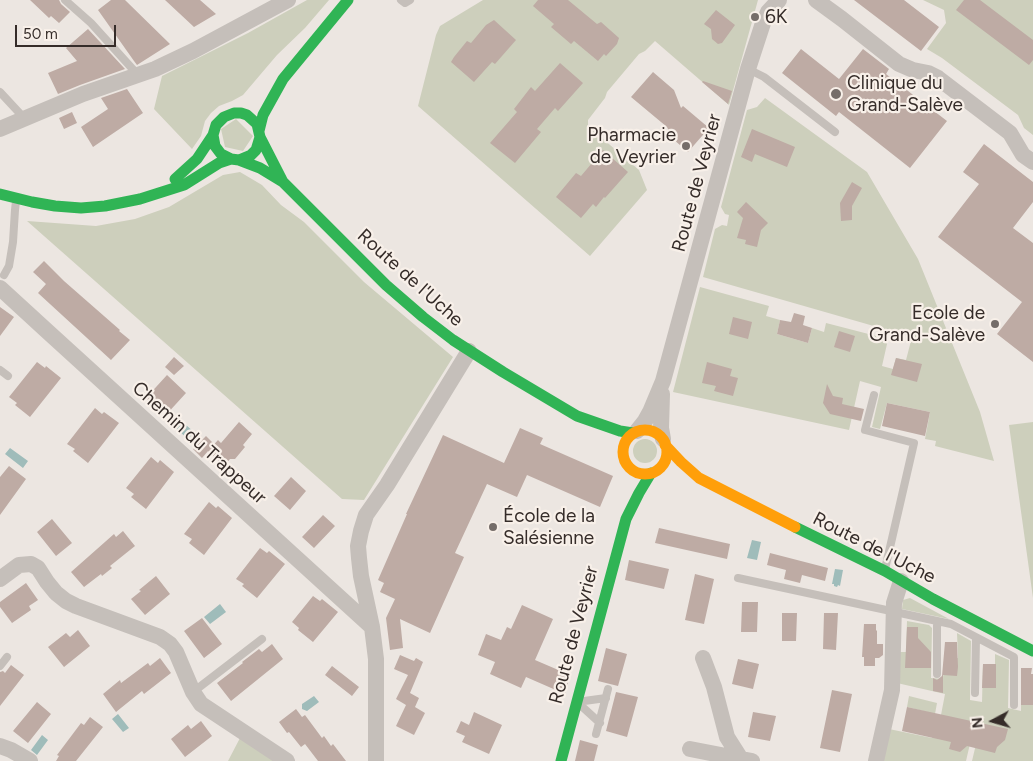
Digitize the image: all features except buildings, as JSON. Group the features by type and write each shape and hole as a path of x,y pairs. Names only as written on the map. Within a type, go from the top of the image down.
{"street":[{"path":"0,129 111,83 155,69 193,51 288,0"},
{"path":"0,194 50,205 81,208 105,206 124,203 184,185 219,163 251,155 259,143 262,115 283,79 348,0"},
{"name":"Route de Veyrier","path":"635,432 645,422 663,381 748,69 763,23 768,12 779,0"},
{"path":"816,0 899,64 938,78 1010,133 1023,155 1033,162"},
{"path":"234,113 254,103 283,79"},
{"path":"158,192 182,174 197,159 213,135 216,124 228,114 240,113 247,115 257,124 260,134"},
{"name":"Route de l'Uche","path":"260,134 283,182"},
{"path":"213,135 213,140 218,150 226,158 235,160"},
{"name":"Route de l'Uche","path":"235,160 260,168 283,182 397,294 453,340 577,416 597,434"},
{"name":"Chemin du Trappeur","path":"2,282 372,627"},
{"path":"376,761 376,659 372,627 358,558 361,531 366,515 387,485 469,351"},
{"name":"Route de Veyrier","path":"663,381 661,415 664,442"},
{"name":"Route de l'Uche","path":"577,416 620,431 635,432"},
{"path":"615,451 626,462 636,472 646,474 661,466 666,456 664,442 654,432 649,430 635,432 629,436 624,445 623,455 626,462"},
{"name":"Route de l'Uche","path":"664,442 681,462 699,478 885,571 1033,651"},
{"name":"Route de Veyrier","path":"561,761 626,519 628,486 626,462"},
{"name":"Route de Veyrier","path":"626,519 639,493 654,471"},
{"name":"Route de l'Uche","path":"654,471 699,478"},
{"path":"0,580 19,565 31,564 38,568 56,593 66,601 160,637 170,644 176,652 193,692 201,704 287,761"},
{"path":"876,761 892,690 893,613 901,581"},
{"path":"703,658 714,687 727,737 746,760"},
{"path":"0,746 30,761"},
{"path":"690,750 746,760"}],"lane":[{"path":"65,0 91,23 138,75"},
{"path":"401,0 405,3 410,0"},
{"path":"748,69 764,77 835,132"},
{"path":"0,92 25,119"},
{"path":"2,282 9,266 13,242 14,210 17,199"},
{"path":"0,370 8,376"},
{"path":"874,395 865,430 914,443 885,571"},
{"path":"738,578 951,624 1014,657 1014,706"},
{"path":"937,622 937,674"},
{"path":"975,693 976,638"},
{"path":"193,692 262,639"},
{"path":"0,666 7,657"},
{"path":"577,702 607,694 596,734"},
{"path":"577,702 600,723"}],"green space":[{"path":"307,0 329,0 305,28 277,55 243,95 219,106 211,113 205,121 201,136 192,149 154,109 162,76 248,33"},
{"path":"483,0 758,0 729,105 655,41 639,54 607,92 605,98 588,120 588,126 639,170 647,190 590,256 418,106 440,26"},
{"path":"923,0 1033,0 1033,135 1024,128 1018,115 942,58 927,49 946,23 944,10"},
{"path":"765,98 867,172 918,259 980,412 994,461 935,446 936,441 925,439 930,412 887,403 880,429 872,427 881,387 860,381 849,430 673,392 700,287 769,306 766,316 780,320 777,334 808,343 812,328 824,332 826,323 884,338 887,344 882,366 893,369 896,358 906,360 912,337 703,277 715,229 722,225 727,226 729,215 725,214 721,207 747,110 757,107"},
{"path":"236,119 253,136 243,151 225,147 221,129"},
{"path":"240,172 262,185 281,205 304,222 364,282 453,357 364,500 342,499 27,221 96,226 135,219 169,207 223,175"},
{"path":"1033,422 1033,598 1009,425"},
{"path":"645,439 650,440 656,446 656,456 650,462 645,463 640,462 634,456 633,451 634,446 640,440"},
{"path":"910,598 949,619 902,609 903,600"},
{"path":"907,621 929,625 932,628 931,678 943,679 944,660 958,658 957,633 971,641 970,700 982,702 983,664 995,664 995,654 1009,660 1008,708 1021,711 1021,684 1033,682 1033,761 972,761 981,723 975,722 966,761 882,761 889,729 932,738 941,715 945,694 897,683 898,652 906,652"},
{"path":"909,696 937,703 935,714 907,707"},
{"path":"240,738 274,761 228,761"}],"water":[{"path":"179,419 194,432 188,439 173,426"},
{"path":"10,448 28,461 23,468 5,454"},
{"path":"752,540 761,542 757,560 747,558"},
{"path":"835,569 843,570 840,586 838,585 837,587 832,584"},
{"path":"220,604 226,612 210,624 204,617"},
{"path":"314,696 319,702 307,711 302,709 302,704"},
{"path":"118,714 129,728 123,732 112,719"},
{"path":"42,735 48,740 37,755 31,750"}],"traffic: fast":[{"path":"259,131 263,115 283,79 348,0"},
{"path":"260,137 256,150 251,155 239,160 231,159 221,154 215,146 213,135 216,125 224,117 234,113 247,115 257,124 260,137 283,182"},
{"path":"175,179 197,159 213,135"},
{"path":"0,194 55,206 81,208 105,206 140,199 184,185 219,163 231,159"},
{"path":"239,160 260,168 283,182 386,285 453,340 577,416 620,431 633,433"},
{"path":"561,761 626,519 651,473"},
{"path":"795,527 885,571 933,599 1033,651"}],"traffic: slow":[{"path":"645,430 657,434 663,440 667,452 663,464 657,470 645,474 633,470 627,464 623,452 627,440 633,434 645,430"},
{"path":"665,445 699,478 795,527"}],"place":[{"name":"6K","path":"755,17"},
{"name":"Clinique du Grand-Salève","path":"836,94"},
{"name":"Pharmacie de Veyrier","path":"686,146"},
{"name":"Ecole de Grand-Salève","path":"995,324"},
{"name":"École de la Salésienne","path":"493,527"}]}
